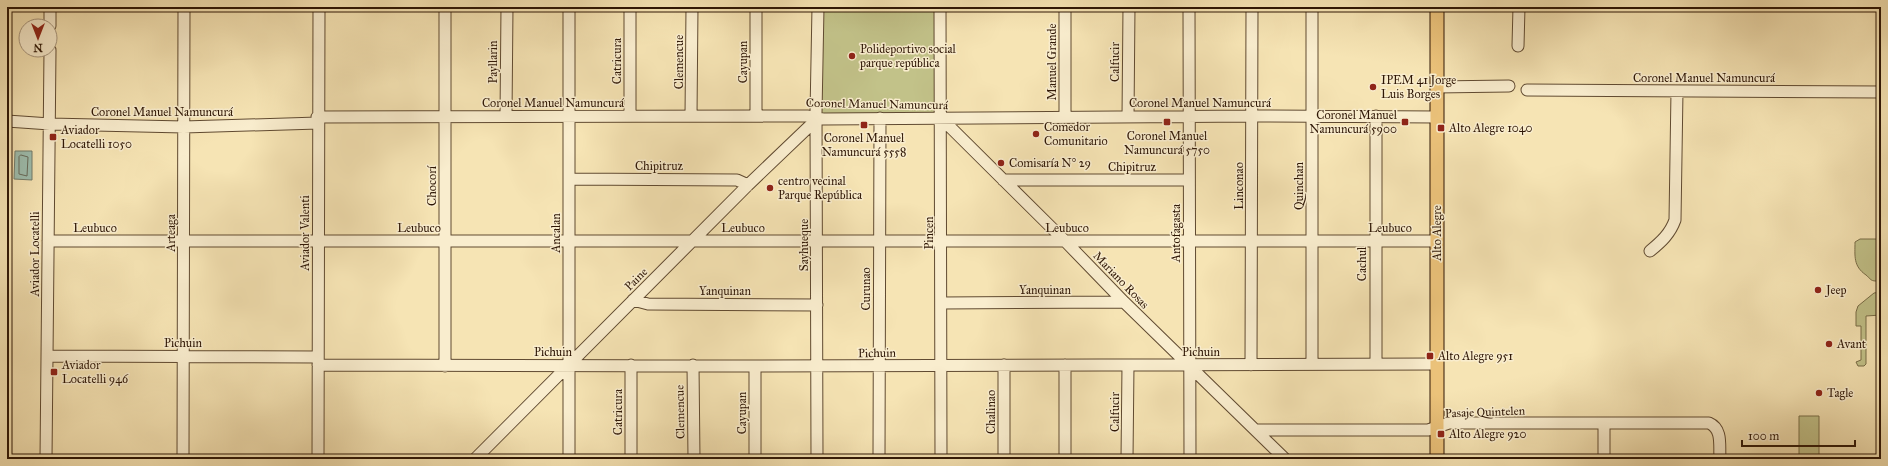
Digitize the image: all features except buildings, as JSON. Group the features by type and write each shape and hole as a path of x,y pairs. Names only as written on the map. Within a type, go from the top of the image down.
{"main road":[{"name":"Alto Alegre","path":"1437,7 1437,459"}],"street":[{"path":"50,7 50,18"},
{"name":"Arteaga","path":"183,459 184,7"},
{"name":"Aviador Valenti","path":"318,459 319,7"},
{"name":"Chocorí","path":"445,7 445,366"},
{"name":"Payllarin","path":"506,116 507,7"},
{"name":"Ancalan","path":"569,7 569,459"},
{"name":"Catricura","path":"630,7 630,116"},
{"name":"Clemencue","path":"692,7 692,116"},
{"name":"Cayupan","path":"756,7 756,116"},
{"name":"Sayhueque","path":"817,459 816,119 818,7"},
{"name":"Pincen","path":"940,7 942,240 941,459"},
{"name":"Manuel Grande","path":"1065,7 1065,117"},
{"name":"Calfucir","path":"1128,7 1128,117"},
{"name":"Antofagasta","path":"1189,7 1190,459"},
{"name":"Linconao","path":"1251,365 1252,7"},
{"name":"Quinchan","path":"1312,7 1312,364"},
{"path":"1518,46 1519,7"},
{"name":"Aviador Locatelli","path":"46,459 50,58"},
{"path":"1436,86 1508,86"},
{"name":"Coronel Manuel Namuncurá","path":"1527,90 1881,92"},
{"path":"1650,251 1666,237 1675,220 1677,90"},
{"name":"Coronel Manuel Namuncurá","path":"7,121 50,124 184,127 318,120 506,116 807,116 816,119 1189,116 1436,117"},
{"name":"Cachul","path":"1376,116 1376,364"},
{"name":"Curunao","path":"879,459 880,118"},
{"name":"Mariano Rosas","path":"941,118 1124,302 1285,459"},
{"name":"Paine","path":"475,459 748,185 816,119"},
{"name":"Chipitruz","path":"569,179 737,180 748,185"},
{"name":"Chipitruz","path":"1003,180 1189,180"},
{"name":"Leubuco","path":"48,241 1437,241"},
{"name":"Yanquinan","path":"633,300 648,304 817,305"},
{"name":"Yanquinan","path":"942,303 1124,302"},
{"name":"Pichuin","path":"48,356 183,356 445,366 1190,366 1436,364"},
{"name":"Catricura","path":"631,365 631,459"},
{"name":"Clemencue","path":"693,365 694,459"},
{"name":"Chalinao","path":"1004,365 1004,459"},
{"path":"1065,365 1065,459"},
{"name":"Calfucir","path":"1128,365 1128,459"},
{"name":"Cayupan","path":"755,366 755,459"},
{"name":"Pasaje Quintelen","path":"1256,430 1428,430 1449,423 1709,423 1714,425 1719,435 1720,459"},
{"path":"1604,423 1604,459"}],"green space":[{"path":"818,7 940,7 941,118 880,118 816,113"},
{"path":"1860,239 1878,239 1878,279 1876,281 1870,279 1862,272 1857,264 1855,256 1855,242"},
{"path":"1881,292 1881,315 1866,316 1866,364 1864,366 1858,366 1856,362 1861,360 1861,326 1856,326 1856,312 1858,306 1874,293"},
{"path":"1799,416 1819,416 1819,459 1799,459"}],"water":[{"path":"15,151 32,151 32,180 14,179"}],"place":[{"name":"Polideportivo social parque república","path":"852,56"},
{"name":"IPEM 41 Jorge Luis Borges","path":"1373,87"},
{"name":"Coronel Manuel Namuncurá 5750","path":"1167,122"},
{"name":"Coronel Manuel Namuncurá 5900","path":"1405,122"},
{"name":"Coronel Manuel Namuncurá 5558","path":"864,125"},
{"name":"Alto Alegre 1040","path":"1441,128"},
{"name":"Comedor Comunitario","path":"1036,134"},
{"name":"Aviador Locatelli 1050","path":"53,137"},
{"name":"Comisaría N° 29","path":"1001,163"},
{"name":"centro vecinal Parque República","path":"770,188"},
{"name":"Jeep","path":"1818,290"},
{"name":"Avant","path":"1829,344"},
{"name":"Alto Alegre 951","path":"1430,356"},
{"name":"Aviador Locatelli 946","path":"54,372"},
{"name":"Tagle","path":"1819,393"},
{"name":"Alto Alegre 920","path":"1441,434"}]}
